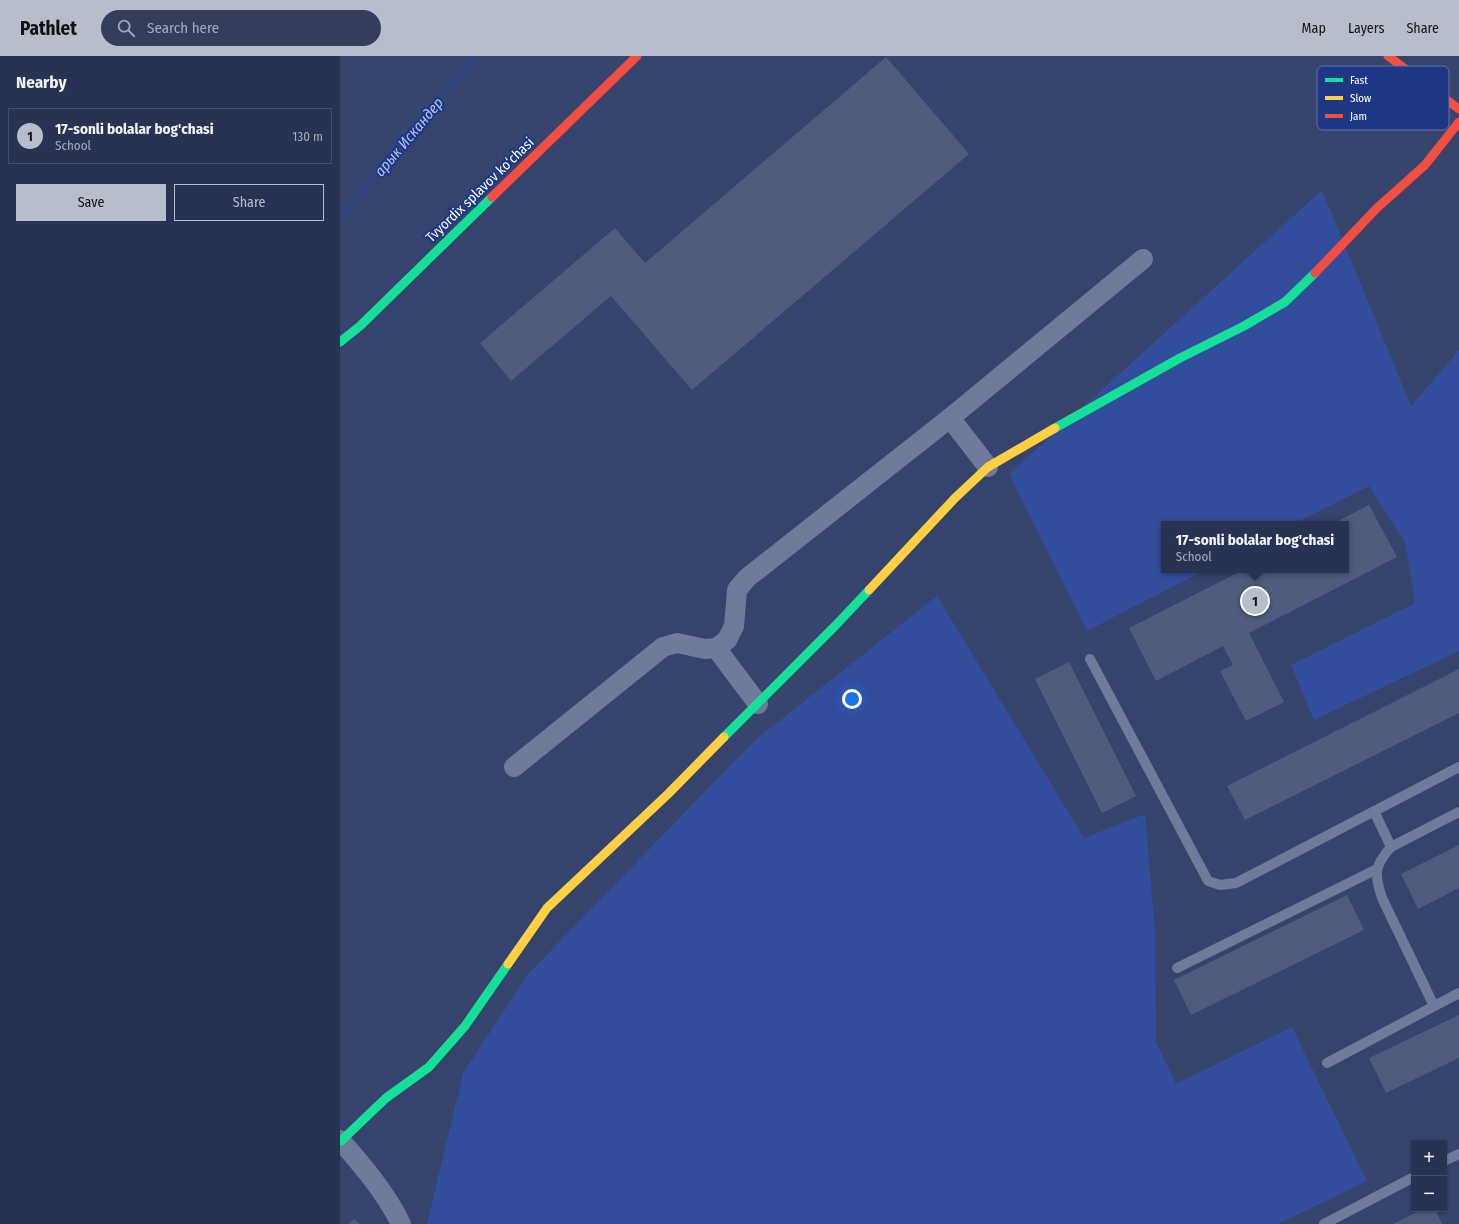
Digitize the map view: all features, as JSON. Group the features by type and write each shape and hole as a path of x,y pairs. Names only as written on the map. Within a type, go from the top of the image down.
{"street":[{"name":"Tvyordix splavov ko‘chasi","path":"340,342 360,326 638,56"},
{"path":"1388,56 1401,66"},
{"path":"1449,102 1459,109"},
{"path":"401,1224 393,1208 368,1172 341,1141 386,1098 429,1067 465,1026 547,908 668,794 758,704 835,626 955,498 988,467 1180,358 1244,326 1285,302 1327,262 1377,208 1424,165 1459,122"},
{"path":"514,767 663,647 677,643 705,649 716,648 727,640 734,626 738,590 747,578 950,418 1144,259"},
{"path":"950,418 988,467"},
{"path":"716,648 758,704"}],"lane":[{"path":"1090,659 1208,881 1220,885 1236,883 1459,767"},
{"path":"1374,811 1391,847"},
{"path":"1434,1006 1382,898 1377,882 1377,869 1382,856 1391,847 1459,812"},
{"path":"1177,968 1377,869"},
{"path":"1327,1063 1459,993"},
{"path":"1447,1160 1459,1154"},
{"path":"1324,1224 1411,1179"}],"shaded area":[{"path":"1322,190 1411,406 1459,350 1459,651 1314,720 1291,665 1415,603 1405,542 1369,486 1300,521 1161,521 1161,573 1199,573 1087,631 1009,474"},
{"path":"937,596 1084,838 1145,814 1155,932 1156,1042 1176,1084 1292,1027 1367,1181 1278,1224 427,1224 463,1073 529,973 755,740"}],"building":[{"path":"886,57 969,154 692,390 611,296 511,381 480,343 615,228 645,263"},
{"path":"1369,505 1397,557 1249,633 1284,702 1246,721 1220,671 1233,665 1223,646 1156,681 1129,628 1237,573 1349,573 1349,521 1338,521"},
{"path":"1069,662 1136,796 1102,813 1035,679"},
{"path":"1459,669 1459,713 1245,820 1227,786"},
{"path":"1459,845 1459,888 1418,909 1401,874"},
{"path":"1347,895 1364,930 1191,1015 1174,980"},
{"path":"1459,1015 1459,1058 1386,1093 1369,1058"},
{"path":"1417,1212 1436,1212 1442,1224 1393,1224"},
{"path":"354,1219 359,1224 349,1224"}],"waterway":[{"name":"арык Искандер","path":"340,218 477,56"}],"traffic: fast":[{"path":"340,342 360,326 492,197"},
{"path":"1055,428 1180,358 1244,326 1285,302 1315,273"},
{"path":"724,737 869,590"},
{"path":"341,1141 386,1098 429,1067 465,1026 508,964"}],"traffic: slow":[{"path":"869,590 955,498 988,467 1055,428"},
{"path":"508,964 547,908 668,794 724,737"}],"traffic: jam":[{"path":"492,197 637,56"},
{"path":"1388,56 1401,66"},
{"path":"1449,102 1459,109"},
{"path":"1315,273 1377,208 1425,165 1459,122"}],"place":[{"name":"17-sonli bolalar bog'chasi","path":"1255,601"}]}
